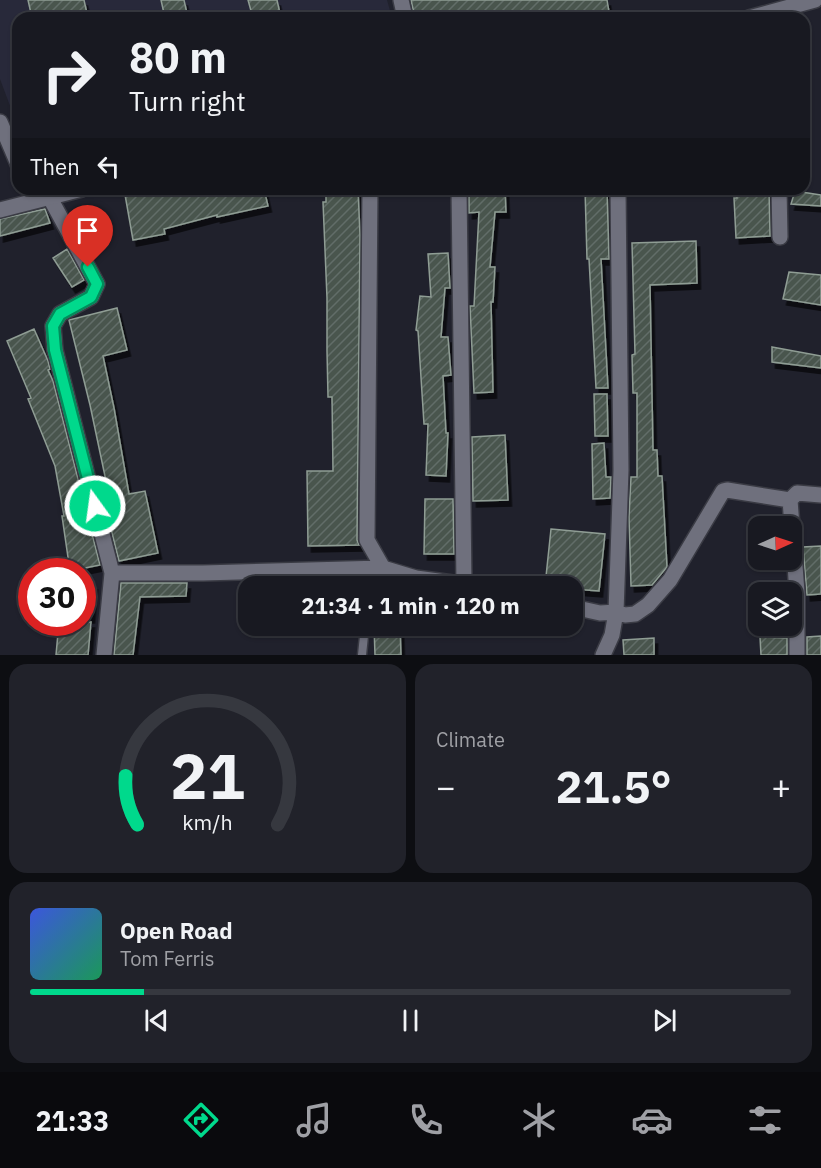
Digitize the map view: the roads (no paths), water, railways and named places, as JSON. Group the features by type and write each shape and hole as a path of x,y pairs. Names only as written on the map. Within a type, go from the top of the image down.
{"street":[{"path":"782,12 815,0"},
{"path":"0,122 12,150"},
{"path":"0,210 40,195"},
{"path":"46,195 97,284 91,297 60,314 53,326 55,350 112,573 104,655"},
{"path":"370,195 367,540 383,568"},
{"path":"459,195 469,576"},
{"path":"603,655 612,635 616,612 621,470 618,195"},
{"path":"779,195 780,237"},
{"path":"583,609 625,615 635,614 648,605 664,590 723,491 790,500"},
{"path":"797,655 797,592 790,500 797,493 821,495"},
{"path":"112,573 383,568 409,576"}],"lane":[{"path":"366,569 366,576"},
{"path":"362,655 364,636"}]}
